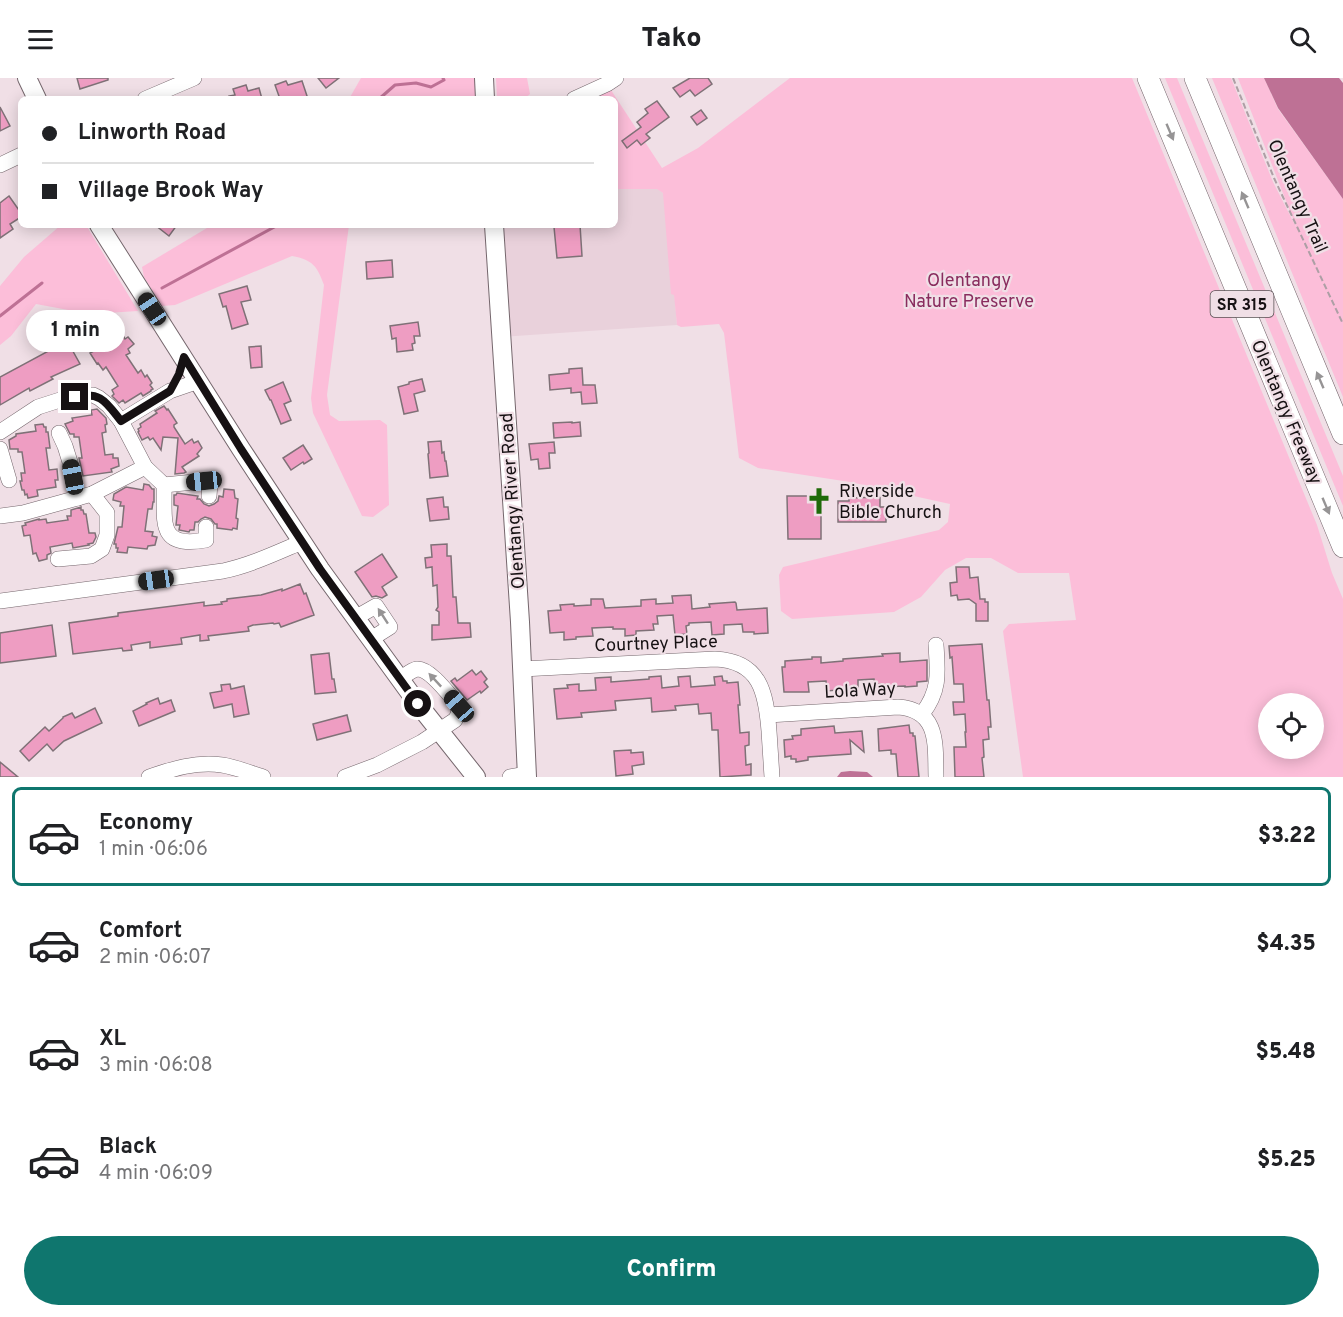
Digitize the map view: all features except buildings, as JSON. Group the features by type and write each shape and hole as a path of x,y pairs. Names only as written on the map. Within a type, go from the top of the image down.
{"highway":[{"name":"Olentangy Freeway","path":"1148,78 1343,547"},
{"name":"SR 315","path":"1195,78 1343,434"}],"main road":[{"path":"27,78 36,96"},
{"path":"484,78 485,96"},
{"path":"101,228 302,542 400,680 476,777"},
{"name":"Olentangy River Road","path":"494,228 522,669 521,776"}],"street":[{"path":"153,96 194,78"},
{"path":"581,96 616,78"},
{"path":"0,165 18,156"},
{"path":"170,391 179,374 184,357"},
{"path":"121,421 170,391 199,381"},
{"path":"0,432 38,407 63,399 93,395 109,406 121,421 145,467 164,485 165,522 168,533 175,541 192,543 206,540 206,527"},
{"path":"58,559 91,556 102,549 107,535 107,513 85,496 59,433"},
{"path":"0,449 9,480"},
{"path":"0,516 23,513 85,496 145,467"},
{"path":"164,485 204,481 210,484 209,496"},
{"path":"0,601 238,568 302,542"},
{"path":"936,645 937,687 930,704 922,714 932,729 936,777"},
{"name":"Courtney Place","path":"522,669 715,659 726,660 745,667 762,688 768,715 772,777"},
{"path":"345,777 377,765 422,742 455,720 458,715 459,706 428,672 420,669 413,670 400,680"},
{"name":"Lola Way","path":"768,715 898,707 922,714"},
{"path":"149,777 178,767 200,764 222,765 263,777"}],"path":[{"name":"Olentangy Trail","path":"1233,78 1274,178 1343,324"}],"shaded area":[{"path":"1264,78 1339,78 1343,83 1343,199 1278,108"},
{"path":"618,189 658,189 666,195 677,325 502,337 495,228 618,228"},
{"path":"841,772 867,772 873,777 837,777"}],"green space":[{"path":"361,78 478,78 479,96 351,96"},
{"path":"496,78 527,78 530,94 528,96 497,96"},
{"name":"Olentangy Nature Preserve","path":"790,78 1132,78 1317,525 1343,599 1343,777 1023,777 1003,631 1009,624 1076,620 1069,573 1018,573 991,558 966,558 945,570 921,597 894,612 792,619 781,611 779,575 783,567 939,530 948,522 950,504 850,482 758,468 739,458 724,333 719,324 681,327 677,325 674,295 671,294 663,193 657,189 618,189 618,101 662,168 698,148"},
{"path":"1165,78 1177,78 1343,476 1343,506"},
{"path":"1212,78 1231,78 1273,182 1297,229 1238,78 1264,78 1278,109 1343,199 1343,397"},
{"name":"Olentangy Nature Preserve","path":"607,84 615,96 575,96"},
{"path":"58,228 88,228 138,311 90,314 36,304 11,336 0,345 0,286 24,257"},
{"path":"207,228 349,228 327,395 330,415 339,421 380,420 387,425 389,505 373,517 362,516 313,413 311,398 324,285 319,273 310,262 292,256 175,305 162,306 144,277 142,267"}],"waterway":[{"path":"382,96 395,85 416,83 431,87 444,80 443,78"},
{"path":"162,288 272,228"},
{"path":"0,316 42,283"}],"place":[{"name":"Riverside Bible Church","path":"819,501"}],"route":[{"path":"75,397 87,394 99,398 121,421 170,391 179,374 184,357 320,569 418,704"}]}
